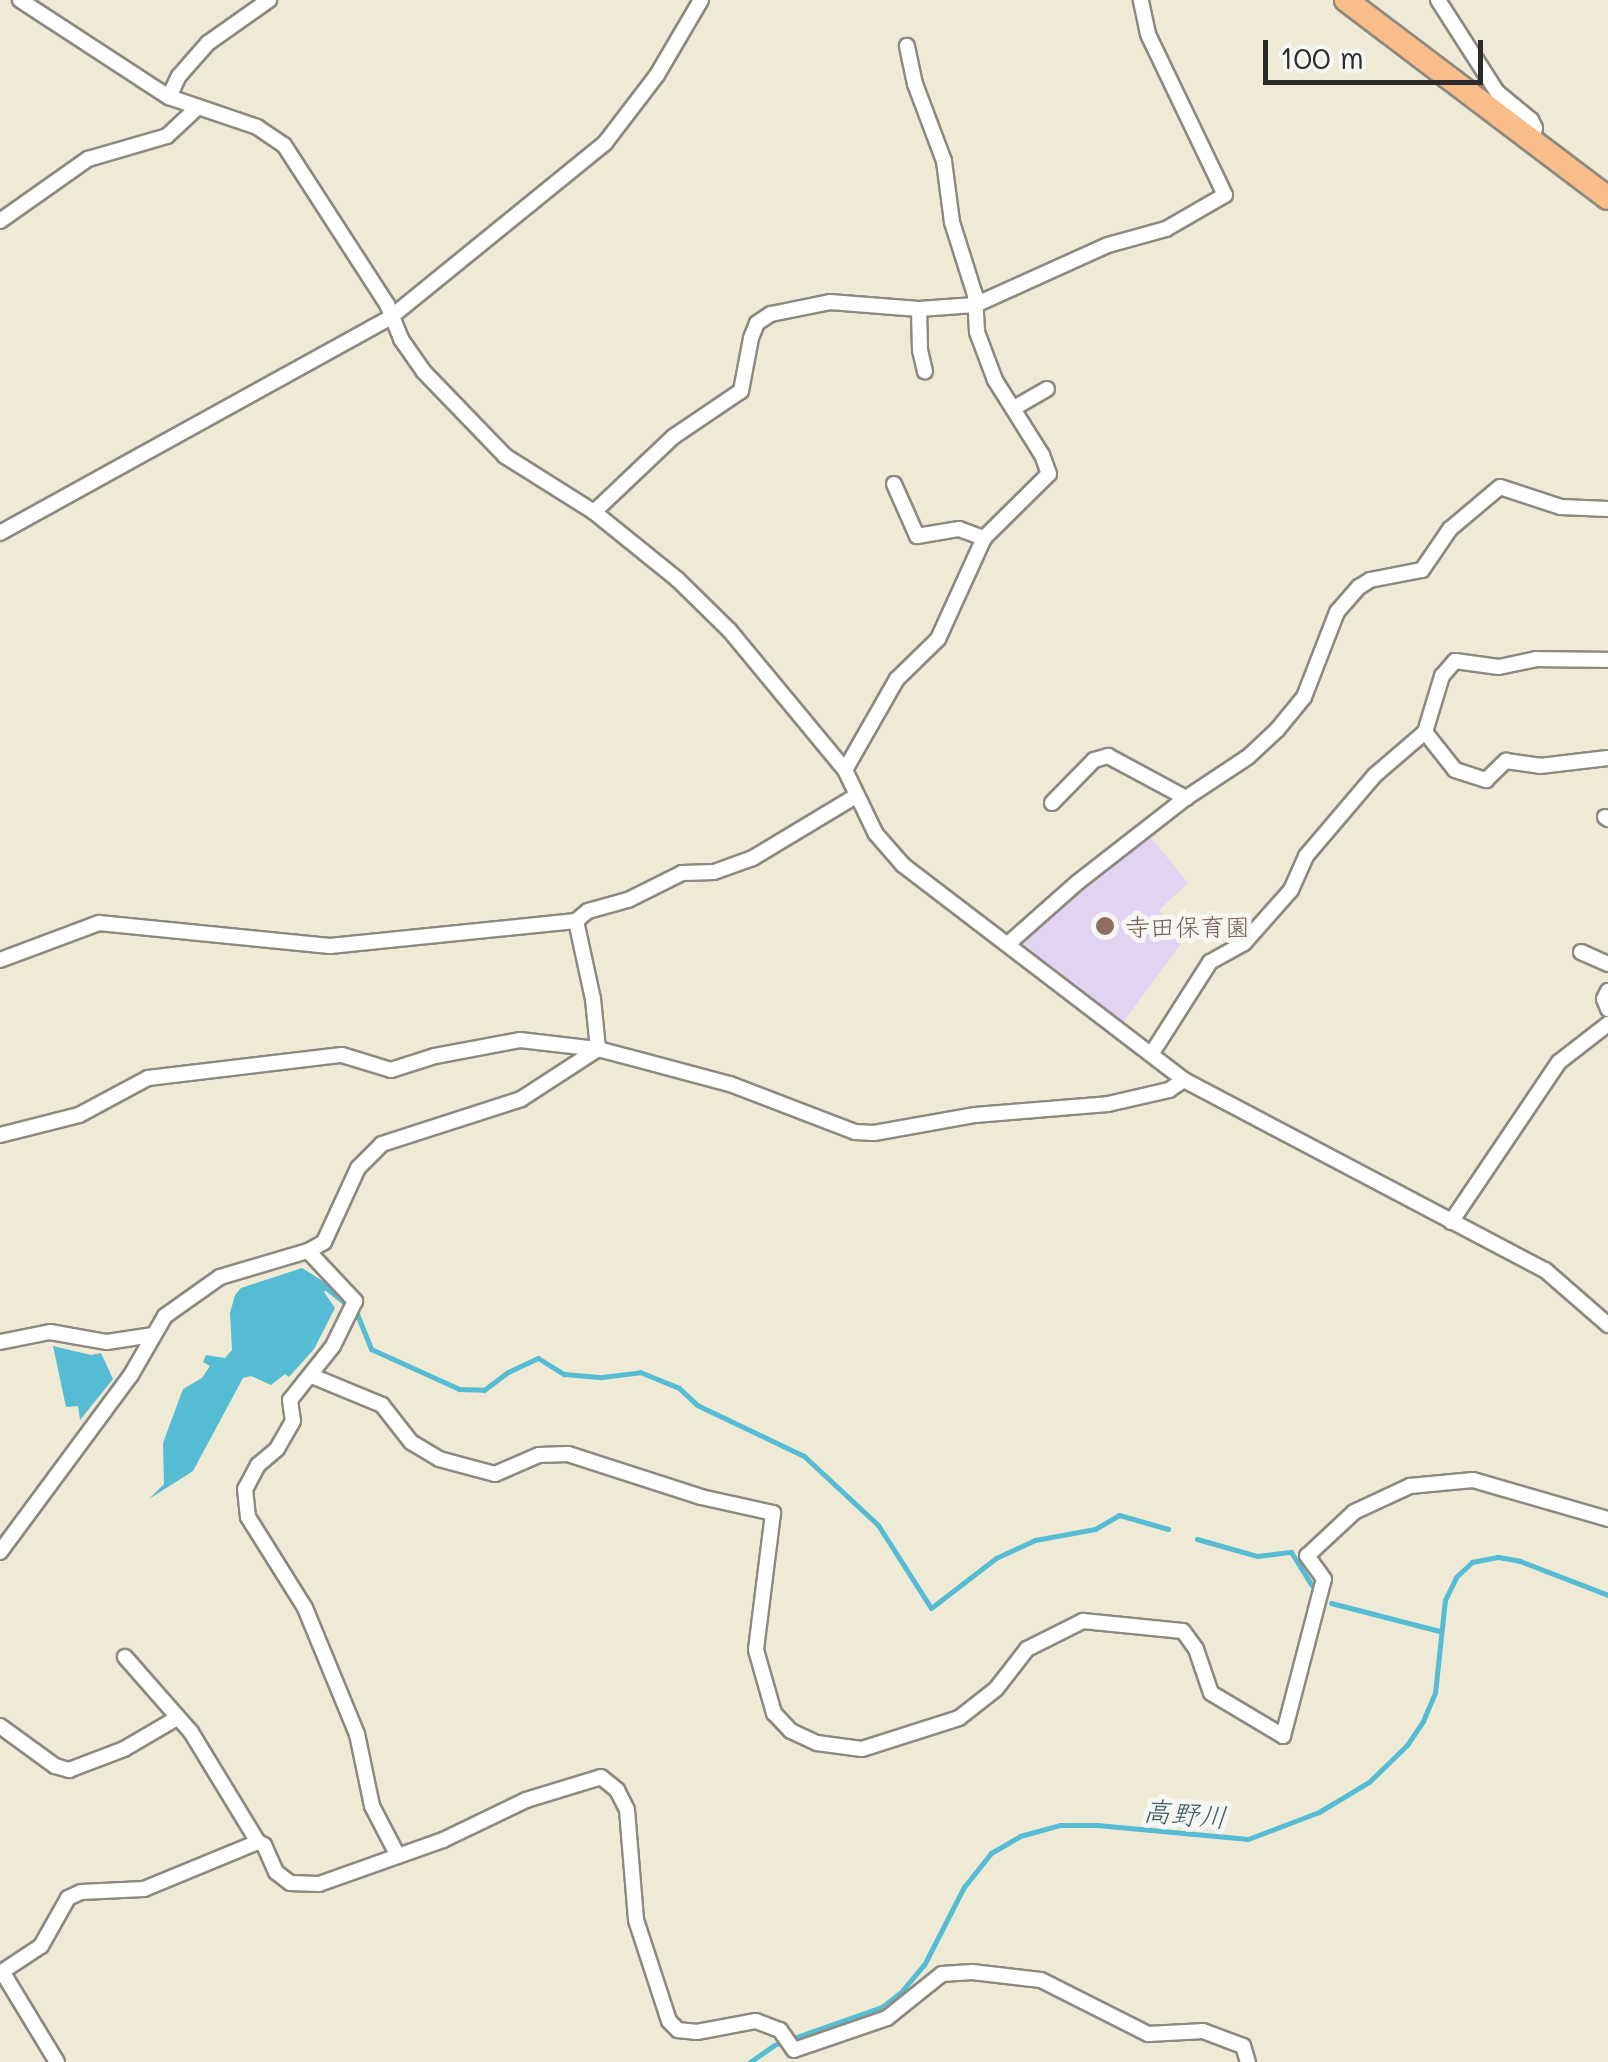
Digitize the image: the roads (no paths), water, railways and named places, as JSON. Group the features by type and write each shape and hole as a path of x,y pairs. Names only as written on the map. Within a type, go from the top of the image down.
{"highway":[{"path":"1346,0 1608,198"}],"street":[{"path":"20,0 169,97 257,127 284,146 388,304 391,317 424,372 505,456 594,512 677,579 730,632 844,770 854,798 876,834 903,866 1184,1080 1545,1270 1608,1325"},
{"path":"169,97 179,76 208,43 270,0"},
{"path":"0,532 391,317 605,143 657,75 701,0"},
{"path":"594,512 673,438 742,392 751,338 757,323 771,314 830,302 919,309 976,305 1091,252 1166,229 1225,195 1148,34 1141,0"},
{"path":"1438,0 1498,92 1531,120 1535,128 1532,140"},
{"path":"844,770 897,679 938,639 984,538 1049,474 990,367 978,332 965,254 952,222 942,153 920,99 907,46"},
{"path":"0,221 88,159 167,136 196,109"},
{"path":"919,309 925,371"},
{"path":"1014,408 1047,389"},
{"path":"894,484 917,536 959,529 984,538"},
{"path":"1009,943 1186,798 1248,757 1277,730 1304,696 1337,612 1359,587 1370,580 1422,570 1450,529 1500,487 1561,507 1608,509"},
{"path":"1152,1053 1210,962 1244,943 1291,890 1306,856 1375,775 1425,732 1442,676 1455,661 1498,667 1536,659 1608,660"},
{"path":"1425,732 1455,770 1486,780 1506,761 1540,766 1608,758"},
{"path":"1052,802 1094,760 1108,756 1186,798"},
{"path":"0,960 99,924 330,946 576,920 588,910 628,900 682,873 714,872 753,858 854,798"},
{"path":"576,920 593,999 598,1049"},
{"path":"1581,952 1608,964"},
{"path":"1608,991 1604,999 1608,1008"},
{"path":"1451,1222 1559,1062 1608,1024"},
{"path":"0,1135 80,1115 148,1078 342,1055 392,1070 434,1056 520,1040 598,1049 730,1084 855,1132 874,1133 974,1115 1108,1104 1169,1090 1184,1080"},
{"path":"0,1552 131,1375 164,1316 220,1276 308,1252 324,1242 358,1168 382,1144 521,1099 598,1049"},
{"path":"308,1252 355,1301 312,1376 290,1400 292,1421 277,1449 258,1465 245,1489 248,1518 305,1608 358,1734 372,1806 398,1856"},
{"path":"0,1342 50,1332 106,1342 152,1335"},
{"path":"312,1376 382,1405 410,1442 439,1460 495,1474 539,1455 568,1454 701,1497 773,1513 756,1650 774,1713 791,1730 817,1743 862,1749 959,1718 996,1688 1027,1649 1083,1621 1183,1631 1196,1649 1210,1693 1284,1736 1324,1579 1307,1556 1354,1512 1410,1486 1473,1480 1608,1519"},
{"path":"125,1657 177,1718 258,1842 264,1845 276,1872 290,1883 320,1884 398,1856 526,1800 600,1776 617,1790 627,1810 636,1920 669,2021 678,2030 697,2032 756,2020 794,2050 888,2018 942,1974 972,1972 1042,1980 1148,2034 1203,2031 1243,2046 1248,2062"},
{"path":"0,1726 55,1766 69,1770 124,1749 177,1718"},
{"path":"57,2062 2,1973 41,1946 68,1898 81,1892 144,1889 258,1842"}],"water":[{"path":"302,1268 329,1285 324,1292 335,1308 314,1349 289,1377 285,1374 271,1385 251,1376 243,1378 193,1471 149,1499 164,1484 163,1443 183,1389 202,1378 210,1366 203,1362 206,1355 225,1358 232,1350 230,1313 235,1295 241,1288"},
{"path":"53,1346 91,1355 101,1353 113,1379 80,1420 78,1406 66,1407"}],"waterway":[{"path":"326,1288 348,1305"},
{"path":"357,1314 371,1349 459,1389 484,1390 508,1372 538,1358 564,1374 602,1377 640,1372 679,1388 697,1405 804,1456 878,1525 931,1608 996,1558 1035,1540 1095,1529 1119,1515 1168,1529"},
{"path":"1197,1539 1257,1556 1291,1552 1312,1585"},
{"name":"高野川","path":"750,2062 774,2045 882,2007 901,1992 924,1965 964,1887 991,1853 1020,1836 1060,1825 1097,1825 1248,1839 1319,1812 1369,1782 1407,1745 1423,1721 1435,1693 1445,1600 1456,1577 1472,1562 1498,1557 1520,1561 1608,1595"},
{"path":"1331,1603 1439,1631"}],"place":[{"name":"寺田保育園","path":"1105,926"}]}
